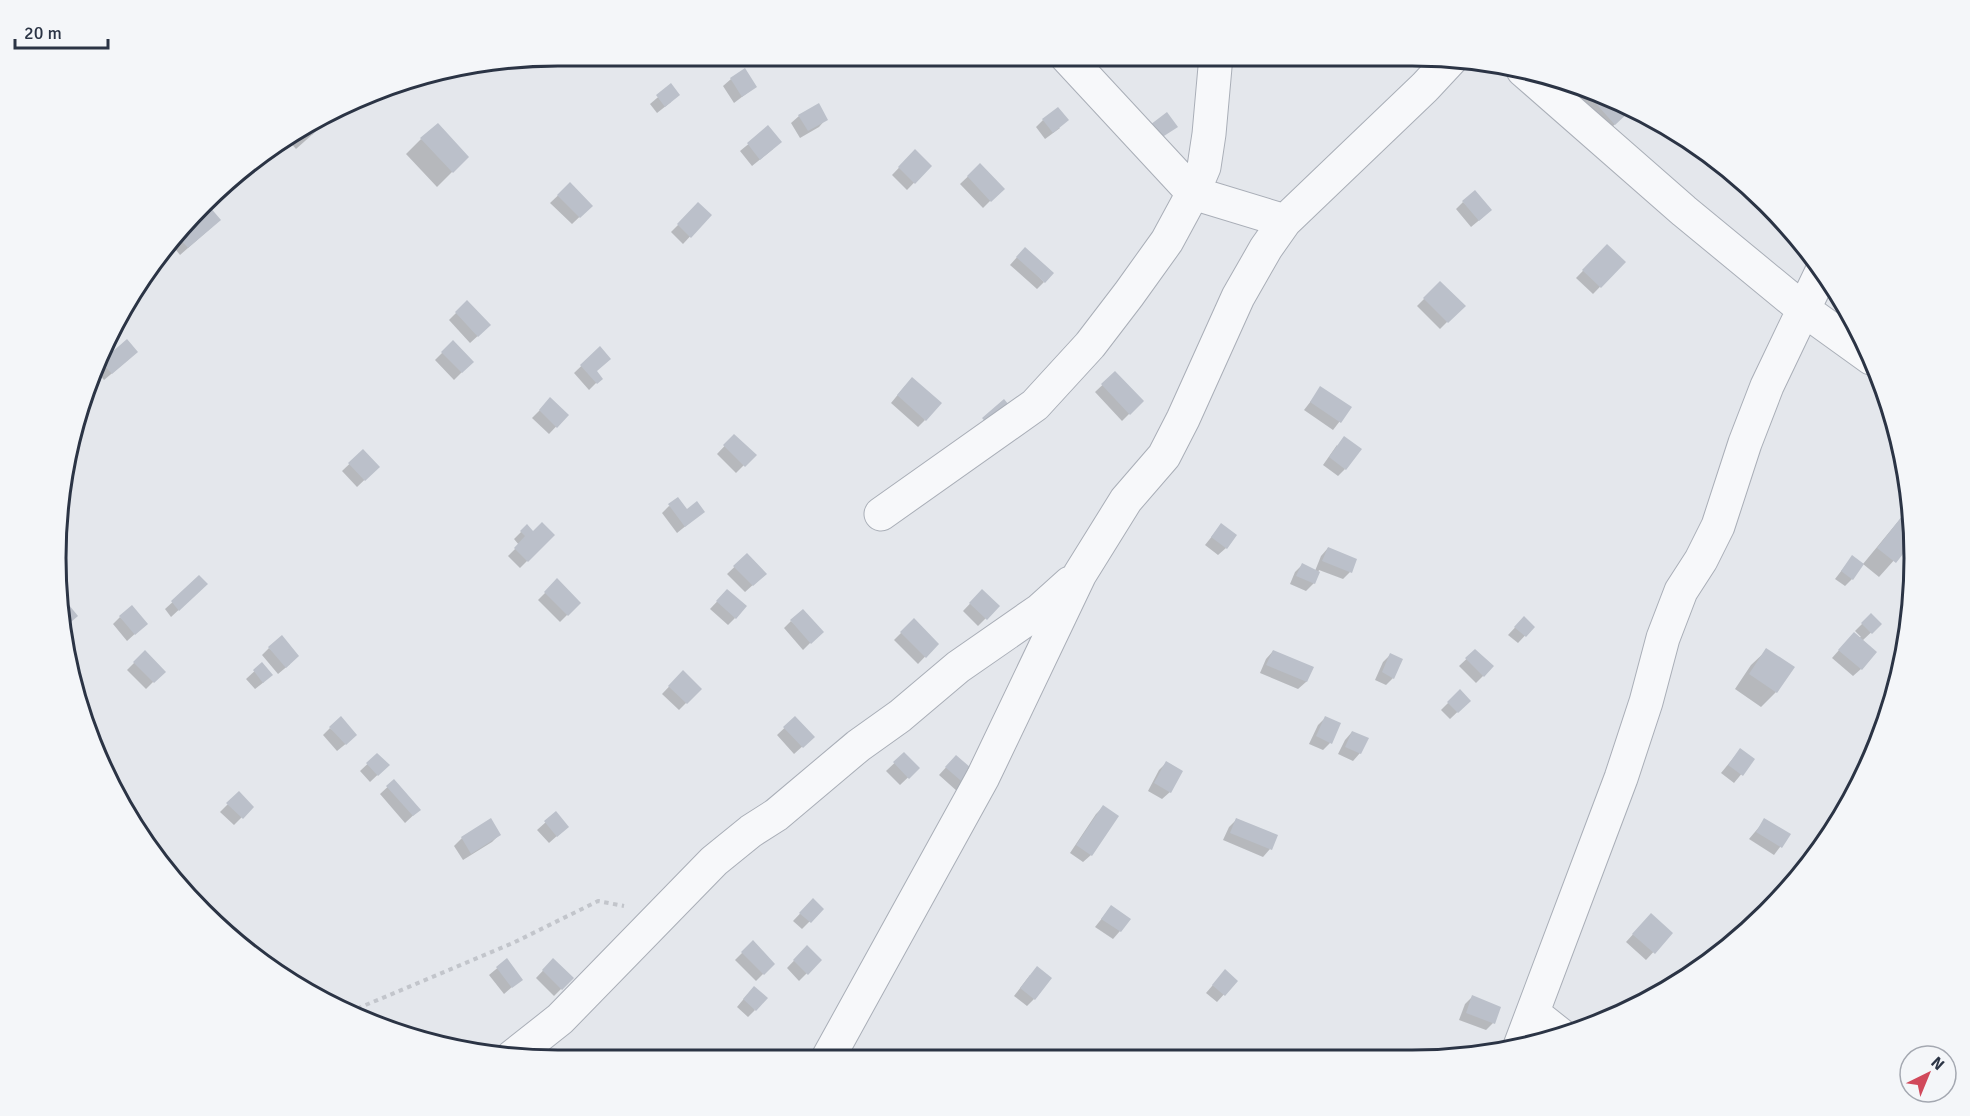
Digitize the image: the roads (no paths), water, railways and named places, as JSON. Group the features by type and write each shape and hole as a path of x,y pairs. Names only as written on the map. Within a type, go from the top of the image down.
{"street":[{"path":"1075,66 1194,193 1286,221"},
{"path":"881,514 1035,405 1090,345 1123,302 1167,241 1194,193 1206,156 1215,66"},
{"path":"832,1050 983,777 1080,574 1126,500 1164,456 1238,297 1266,248 1286,221 1444,67"},
{"path":"1537,83 1684,211 1803,309 1857,348"},
{"path":"1524,1037 1621,778 1646,702 1663,638 1681,591 1701,561 1718,526 1763,395 1817,280"},
{"path":"523,1049 560,1019 714,861 751,831 776,815 958,667 1040,610 1080,574"},
{"path":"1533,1013 1553,1029"}]}
